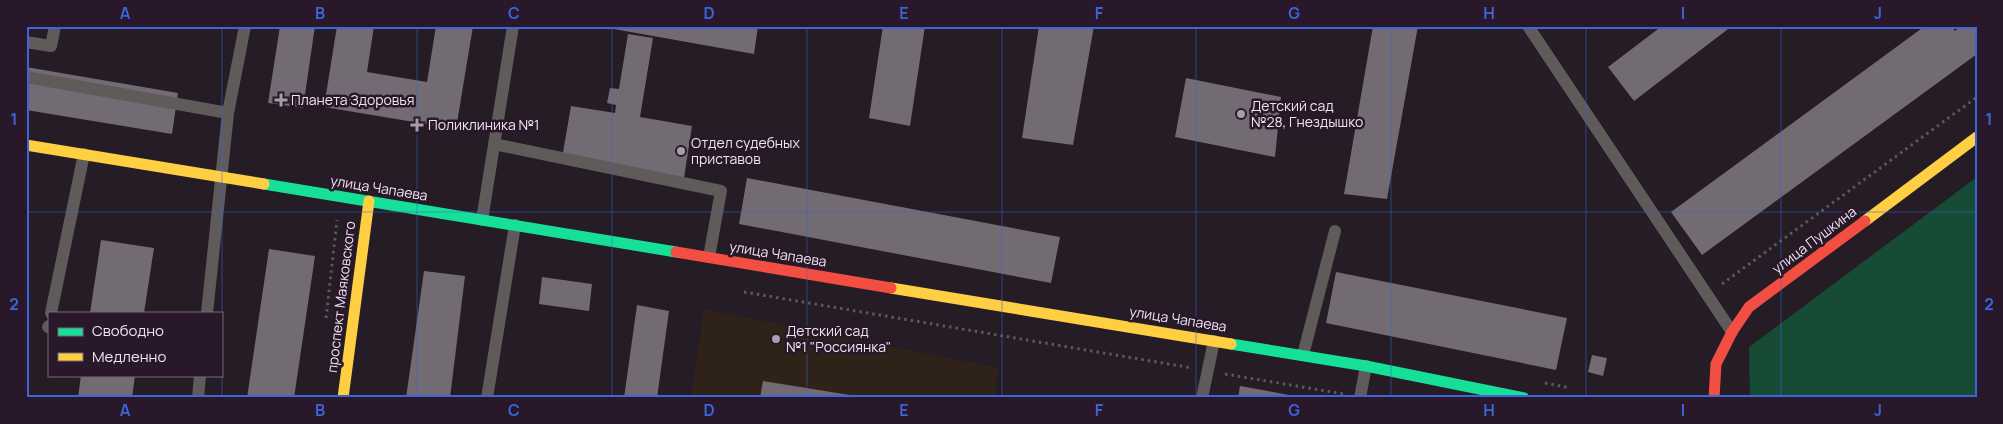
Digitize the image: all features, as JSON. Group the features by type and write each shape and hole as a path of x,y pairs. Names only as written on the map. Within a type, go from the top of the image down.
{"street":[{"name":"улица Пушкина","path":"1714,398 1716,364 1732,332 1749,307 1977,137"},
{"name":"улица Чапаева","path":"26,145 1303,355 1366,366 1479,393 1524,398"},
{"name":"проспект Маяковского","path":"343,398 369,201"}],"lane":[{"path":"26,42 51,46 55,26"},
{"path":"207,312 228,113 246,26"},
{"path":"482,220 513,26"},
{"path":"1528,26 1732,332"},
{"path":"26,77 228,113"},
{"path":"494,144 721,190 709,257"},
{"path":"51,312 84,154"},
{"path":"487,398 515,225"},
{"path":"1303,355 1335,231"},
{"path":"1202,398 1214,341"},
{"path":"1360,397 1366,366"},
{"path":"198,398 200,376"}],"path":[{"path":"1708,295 1977,97"},
{"path":"325,320 340,196"},
{"path":"736,290 1360,397"}],"shaded area":[{"name":"Детский сад №1 \"Россиянка\"","path":"704,309 999,368 994,398 691,398"}],"green space":[{"path":"1977,177 1977,398 1750,398 1749,347"}],"building":[{"path":"280,26 315,26 303,108 268,103"},
{"path":"337,26 374,26 367,72 427,82 436,26 473,26 456,129 324,107"},
{"path":"597,26 758,26 754,54"},
{"path":"883,26 925,26 910,126 869,118"},
{"path":"1039,26 1094,26 1073,145 1022,138"},
{"path":"1373,26 1418,26 1387,199 1344,194"},
{"path":"1662,26 1732,26 1634,101 1608,67"},
{"path":"1925,26 1951,26 1955,31 1961,26 1977,26 1977,54 1702,255 1671,212"},
{"path":"628,34 653,38 640,117 692,126 684,178 562,158 571,106 615,113 616,105 607,103 610,88 619,89"},
{"path":"26,67 178,93 172,134 26,110"},
{"path":"1186,78 1281,97 1275,157 1175,137"},
{"path":"747,178 1060,237 1051,283 739,224"},
{"path":"101,240 154,248 144,312 90,312"},
{"path":"269,249 315,256 294,398 247,398"},
{"path":"424,271 465,276 450,398 406,398"},
{"path":"1336,272 1567,318 1556,370 1326,323"},
{"path":"542,277 592,284 589,311 539,304"},
{"path":"637,305 669,311 657,398 624,398"},
{"path":"1592,355 1607,358 1603,376 1588,372"},
{"path":"81,376 135,376 132,398 78,398"},
{"path":"763,381 862,397 862,398 760,398"},
{"path":"1240,386 1300,397 1300,398 1238,398"}],"traffic: fast":[{"path":"264,184 676,252"},
{"path":"1231,344 1366,366 1524,398"}],"traffic: slow":[{"path":"1865,221 1977,137"},
{"path":"26,145 264,184"},
{"path":"343,398 369,201"},
{"path":"891,288 1231,344"}],"traffic: jam":[{"path":"1714,398 1716,364 1732,332 1749,307 1865,221"},
{"path":"676,252 891,288"}],"place":[{"name":"Планета Здоровья","path":"281,100"},
{"name":"Детский сад №28, Гнездышко","path":"1241,114"},
{"name":"Поликлиника №1","path":"417,125"},
{"name":"Отдел судебных приставов","path":"681,151"},
{"name":"Детский сад №1 \"Россиянка\"","path":"776,339"}]}
